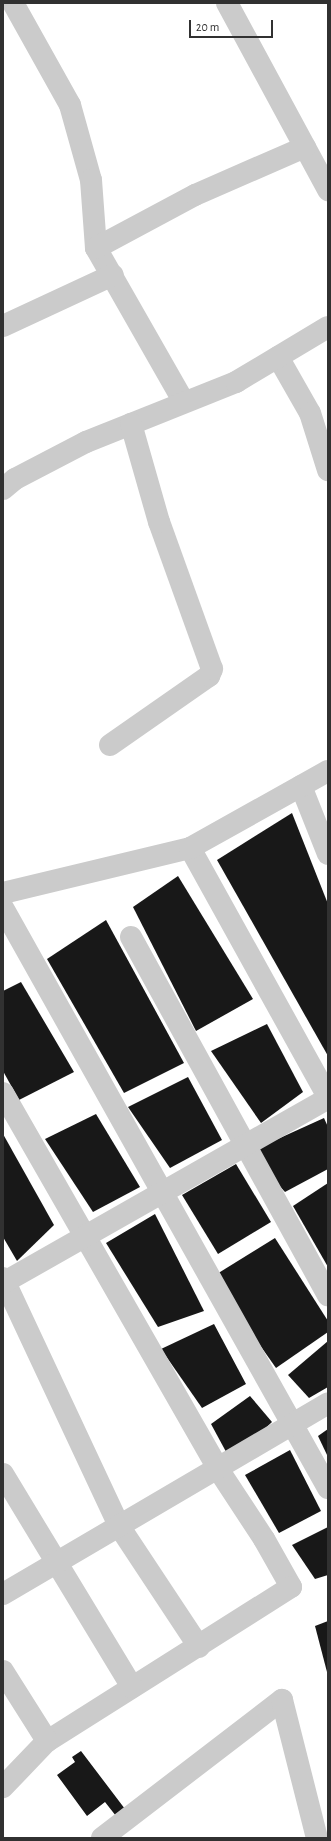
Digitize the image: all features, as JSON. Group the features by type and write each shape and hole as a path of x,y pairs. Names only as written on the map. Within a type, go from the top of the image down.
{"street":[{"path":"227,3 328,190"},
{"path":"15,7 70,105 91,180 96,248 113,275 184,402"},
{"path":"96,248 195,195 305,147"},
{"path":"3,326 113,275"},
{"path":"3,489 15,479 86,442 236,382 328,327"},
{"path":"278,357 310,413 328,470"},
{"path":"110,745 209,676 212,670 158,517 131,424"},
{"path":"3,893 190,848 328,771"},
{"path":"302,786 328,854"},
{"path":"190,848 328,1097 4,1281 119,1526 198,1647"},
{"path":"3,908 295,1424 328,1488"},
{"path":"131,937 328,1295"},
{"path":"3,1093 218,1469 264,1539 291,1587 47,1741 3,1788"},
{"path":"3,1594 295,1424 328,1403"},
{"path":"3,1474 54,1564 132,1687"},
{"path":"3,1671 47,1741"},
{"path":"102,1838 282,1700 317,1838"}],"building":[{"path":"292,813 328,904 328,1056 217,860"},
{"path":"178,876 253,999 196,1031 133,907"},
{"path":"106,920 184,1063 124,1093 47,959"},
{"path":"21,982 74,1072 19,1100 3,1071 3,991"},
{"path":"267,1024 303,1092 261,1123 211,1051"},
{"path":"188,1077 222,1140 170,1168 128,1107"},
{"path":"96,1114 140,1187 93,1212 45,1139"},
{"path":"324,1118 328,1127 328,1169 285,1192 249,1152"},
{"path":"3,1134 54,1225 17,1261 3,1237"},
{"path":"236,1164 271,1222 218,1254 182,1195"},
{"path":"328,1183 328,1267 293,1206"},
{"path":"155,1214 204,1311 158,1327 106,1243"},
{"path":"275,1238 328,1321 328,1332 276,1368 212,1277"},
{"path":"214,1324 246,1384 202,1408 161,1349"},
{"path":"328,1341 328,1387 309,1398 288,1375"},
{"path":"250,1396 272,1422 231,1461 211,1424"},
{"path":"328,1429 328,1457 318,1436"},
{"path":"290,1450 321,1511 279,1533 245,1475"},
{"path":"328,1527 328,1575 315,1579 292,1545"},
{"path":"328,1621 328,1672 327,1672 315,1626"},
{"path":"81,1751 125,1809 116,1816 105,1802 87,1816 57,1775 75,1762 72,1757"}]}
